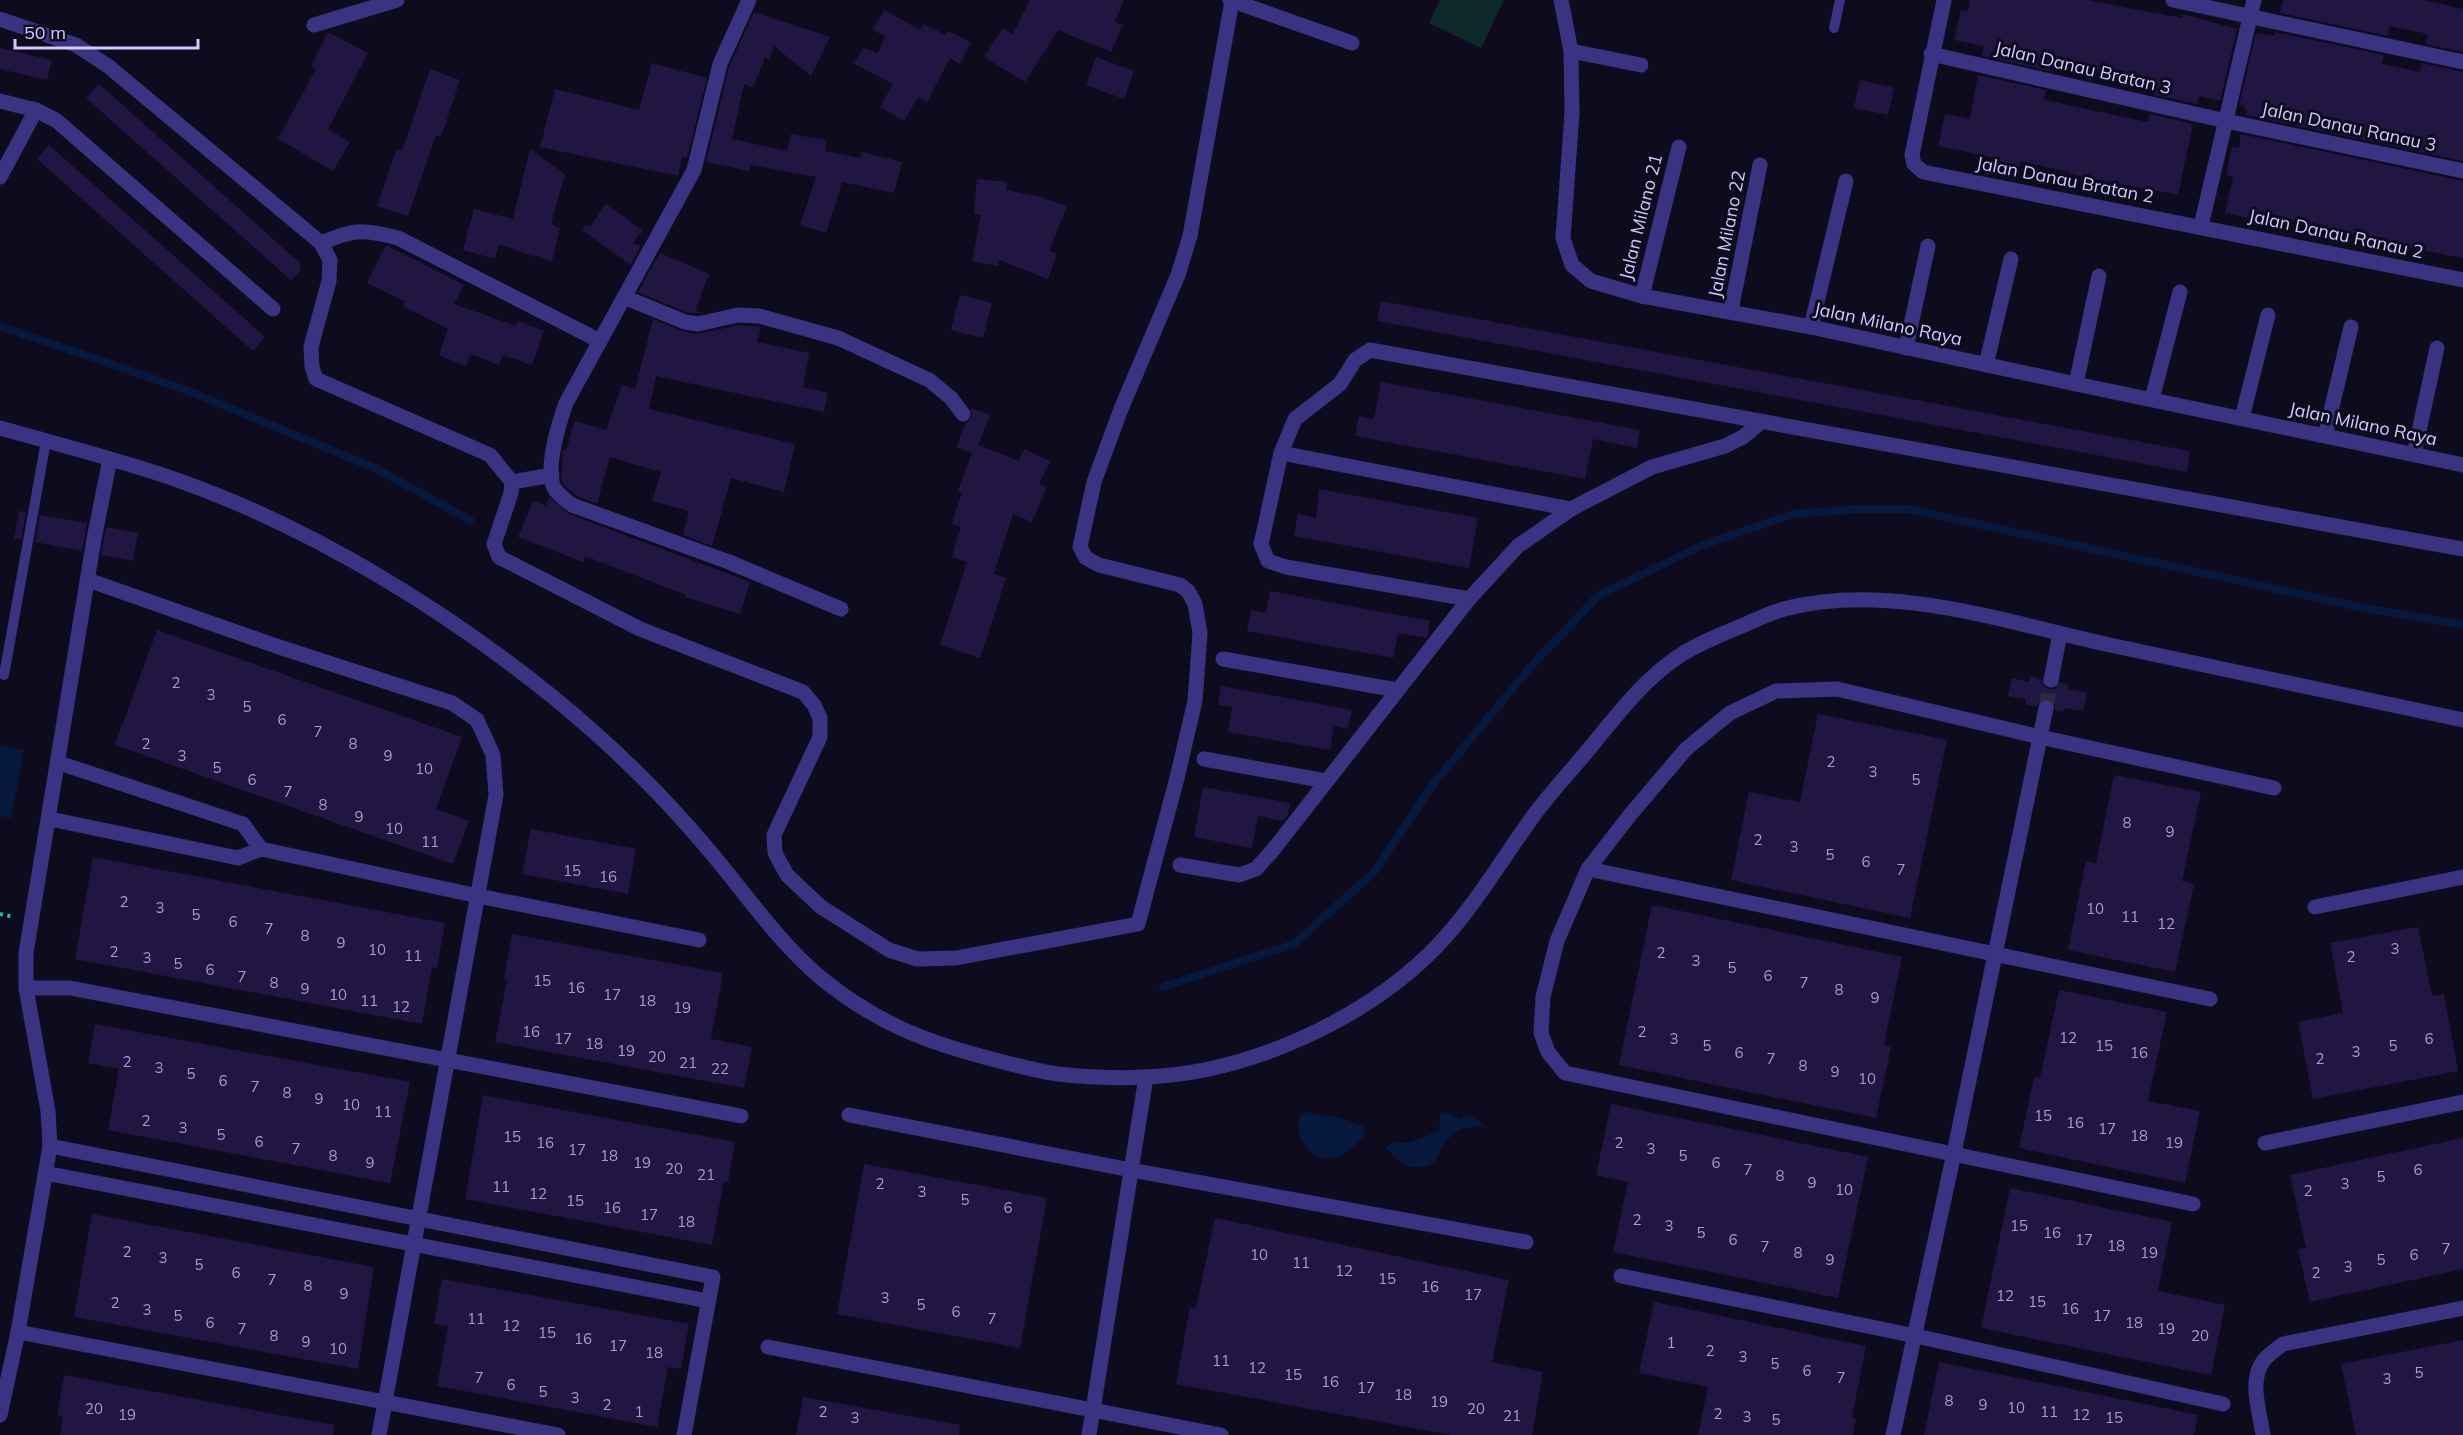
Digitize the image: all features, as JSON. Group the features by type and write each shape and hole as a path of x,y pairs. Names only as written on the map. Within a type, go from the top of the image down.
{"street":[{"path":"314,25 367,5 397,0"},
{"path":"749,0 720,64 694,170 566,403 558,429 552,475 554,488 572,505 729,562 842,609"},
{"name":"Jalan Milano Raya","path":"1562,0 1570,51 1572,113 1563,238 1572,265 1591,281 1642,296 1731,310 2463,465"},
{"path":"1931,54 1944,0"},
{"path":"2173,0 2463,62"},
{"path":"2201,226 2254,0"},
{"path":"0,19 75,45 108,66 321,243 330,260 329,280 311,347 312,367 316,379 490,455 512,482 511,493 494,544 499,557 640,628 803,692 814,705 820,718 820,737 774,835 775,853 787,875 822,907 889,950 917,959 956,958 1138,924 1192,717 1200,633 1195,604 1188,591 1180,585 1099,566 1086,558 1080,547 1094,482 1121,409 1178,275 1190,236 1231,1 1352,43"},
{"path":"1570,51 1641,65"},
{"name":"Jalan Danau Bratan 3","path":"1931,54 2226,121"},
{"name":"Jalan Danau Bratan 2","path":"1931,54 1912,155 1914,164 1923,172 2201,226"},
{"path":"0,101 36,110 57,121 273,309"},
{"path":"0,177 36,110"},
{"name":"Jalan Danau Ranau 3","path":"2226,121 2463,171"},
{"name":"Jalan Milano 21","path":"1642,296 1679,147"},
{"name":"Jalan Milano 22","path":"1731,310 1760,165"},
{"path":"1811,327 1846,181"},
{"name":"Jalan Danau Ranau 2","path":"2201,226 2463,280"},
{"path":"321,243 347,232 370,231 398,238 600,341"},
{"path":"1906,348 1928,246"},
{"path":"1986,365 2011,259"},
{"path":"2076,384 2099,276"},
{"path":"2152,399 2180,292"},
{"path":"624,297 685,322 698,324 738,315 759,316 838,338 928,380 951,398 963,414"},
{"path":"2242,418 2268,315"},
{"path":"2325,436 2351,327"},
{"path":"2415,454 2438,348"},
{"path":"1469,599 1286,567 1268,561 1262,544 1281,453 1295,419 1341,384 1355,360 1370,350 2463,549"},
{"path":"1180,865 1239,875 1256,869 1469,599 1518,546 1572,509 1652,467 1725,446 1743,437 1761,422"},
{"path":"0,428 181,481 251,510 320,543 377,574 489,649 597,734 703,843 802,961 827,983 878,1017 914,1036 951,1048 1054,1074 1146,1077 1207,1069 1289,1045 1376,998 1437,946 1463,915 1535,814 1631,697 1684,652 1780,610 1853,600 1946,607 2060,634 2463,720"},
{"path":"1281,453 1572,509"},
{"path":"0,1415 18,1332 50,1146 48,1111 26,988 26,953 110,459"},
{"path":"512,482 552,475"},
{"path":"88,580 276,646 452,703 477,720 493,755 496,795 379,1435"},
{"path":"2051,680 2060,634"},
{"path":"1223,659 1397,690"},
{"path":"2193,1204 1565,1073 1548,1052 1542,1033 1543,997 1557,941 1588,869 1630,814 1686,749 1730,713 1776,691 1838,689 2040,737 2274,788"},
{"path":"1893,1435 1916,1336 2046,708"},
{"path":"1204,759 1326,781"},
{"path":"59,763 243,824 261,849"},
{"path":"50,819 238,858 261,849 478,896 699,940"},
{"path":"1588,869 2210,999"},
{"path":"2315,907 2463,877"},
{"path":"26,988 70,988 448,1058 741,1116"},
{"path":"1089,1435 1146,1077"},
{"path":"2265,1143 2463,1102"},
{"path":"849,1115 1131,1170 1526,1242"},
{"path":"50,1146 713,1277 684,1435"},
{"path":"45,1173 708,1301"},
{"path":"1621,1276 1916,1336 2223,1404"},
{"path":"2263,1435 2256,1377 2265,1359 2283,1344 2463,1308"},
{"path":"18,1332 558,1435"},
{"path":"768,1347 1221,1435"}],"lane":[{"path":"1834,28 1840,0"},
{"path":"4,675 46,441"}],"green space":[{"path":"1440,0 1504,0 1481,48 1429,23"}],"water":[{"path":"0,745 24,750 11,818 0,816"},
{"path":"1309,1112 1334,1116 1363,1126 1365,1137 1338,1157 1320,1158 1306,1148 1299,1131 1301,1114"},
{"path":"1447,1112 1460,1120 1467,1115 1472,1115 1486,1127 1470,1127 1456,1132 1444,1144 1434,1162 1424,1167 1408,1166 1385,1148 1395,1142 1409,1143 1439,1131 1440,1114"}],"building":[{"path":"1030,0 1124,0 1115,22 1123,25 1111,52 1058,30 1025,82 984,57 1003,28 1013,34"},
{"path":"1970,0 2087,0 2182,18 2182,14 2237,29 2220,101 2199,96 2197,104 2154,95 2156,85 2052,62 2050,71 1982,56 1984,46 1954,40 1961,10 1968,12"},
{"path":"2283,0 2423,0 2463,9 2463,52 2426,44 2428,34 2390,26 2388,36 2280,13"},
{"path":"884,10 920,30 923,24 946,35 948,31 971,42 960,64 950,58 927,102 918,97 904,121 880,107 893,84 854,64 863,48 878,53 885,36 873,30"},
{"path":"754,12 830,37 811,76 774,46 769,59 765,57 753,87 744,84 732,139 787,151 791,134 826,140 825,151 860,158 862,152 902,162 894,193 842,182 826,233 800,225 816,177 751,165 749,171 706,162 729,67"},
{"path":"328,32 368,53 328,129 350,142 333,171 278,139 316,69 311,66"},
{"path":"2275,32 2384,55 2382,64 2420,72 2422,63 2463,72 2463,161 2246,115 2245,106 2239,105 2256,33 2274,36"},
{"path":"0,48 52,60 47,80 0,69"},
{"path":"1096,57 1134,71 1124,99 1086,85"},
{"path":"652,63 707,78 687,158 682,157 678,176 540,147 555,89 639,110"},
{"path":"430,69 460,80 441,137 436,135 408,216 377,206 397,149 402,151"},
{"path":"1978,75 2046,90 2044,100 2148,122 2150,114 2193,124 2178,195 2070,174 2070,172 2020,161 2019,169 1993,164 1995,158 1938,146 1945,114 1970,119"},
{"path":"1860,80 1894,88 1888,115 1854,108"},
{"path":"99,84 300,263 300,271 291,280 86,98"},
{"path":"2241,134 2463,181 2463,258 2395,245 2395,243 2278,217 2277,224 2225,213 2233,177 2226,175 2232,147 2239,148"},
{"path":"49,145 265,337 253,351 37,159"},
{"path":"530,149 565,174 551,224 560,228 552,262 499,244 495,259 463,250 474,209 513,219"},
{"path":"977,179 1007,182 1006,190 1041,197 1067,206 1049,251 1057,254 1048,279 999,260 998,266 972,261 981,215 974,214"},
{"path":"606,204 642,230 633,243 641,246 631,265 582,230 585,225 590,227"},
{"path":"386,245 464,285 454,304 516,326 518,321 544,331 532,365 503,355 499,365 471,354 466,366 439,355 448,329 403,306 405,301 367,283"},
{"path":"660,253 709,274 695,311 703,313 688,313 638,292"},
{"path":"960,295 992,303 983,338 951,330"},
{"path":"1381,301 2190,451 2187,472 1377,321"},
{"path":"653,319 682,331 697,334 739,325 761,327 757,342 809,353 803,387 828,393 824,412 656,376 649,409 795,444 784,492 731,478 712,546 683,535 689,511 652,501 661,472 610,457 597,504 577,496 564,485 561,478 563,450 566,451 575,421 606,430 622,385 635,389"},
{"path":"1381,382 1640,430 1637,448 1593,439 1585,479 1355,436 1359,416 1374,419"},
{"path":"971,408 990,415 978,445 1019,461 1024,449 1050,461 1039,484 1047,487 1032,522 1013,514 994,574 1006,578 980,658 940,645 967,562 952,557 961,527 952,524 962,492 958,491 972,453 956,447 966,423 972,417"},
{"path":"1319,489 1478,518 1469,568 1294,536 1298,514 1316,518"},
{"path":"549,497 569,514 750,582 740,614 685,597 686,595 585,556 583,562 518,537 533,501 546,506"},
{"path":"19,511 26,512 21,540 14,538"},
{"path":"40,515 87,523 82,551 35,542"},
{"path":"106,527 138,533 133,561 101,555"},
{"path":"1270,591 1430,621 1427,638 1398,633 1393,658 1247,631 1251,610 1266,613"},
{"path":"157,630 462,737 436,809 469,821 453,864 115,745"},
{"path":"2030,676 2041,679 2042,684 2049,689 2055,689 2060,682 2069,684 2068,689 2087,693 2083,711 2064,708 2063,712 2055,710 2055,704 2049,699 2042,699 2036,706 2025,704 2026,699 2008,696 2012,678 2029,682"},
{"path":"1221,686 1352,710 1348,729 1334,726 1330,750 1228,732 1232,707 1218,705"},
{"path":"1818,714 1947,740 1910,918 1731,880 1749,792 1800,802"},
{"path":"2114,775 2201,792 2182,881 2194,884 2175,972 2068,950 2086,861 2096,863"},
{"path":"1203,787 1290,803 1288,815 1283,821 1258,816 1252,848 1194,837"},
{"path":"531,829 636,849 628,894 522,874"},
{"path":"93,857 445,923 437,968 432,967 422,1024 75,959"},
{"path":"1652,905 1902,957 1884,1045 1891,1047 1876,1118 1619,1065"},
{"path":"2418,927 2432,996 2444,994 2458,1071 2313,1099 2298,1022 2343,1013 2330,943"},
{"path":"512,934 723,973 711,1039 752,1047 744,1088 495,1042 507,980 504,979"},
{"path":"2059,990 2167,1012 2148,1101 2200,1111 2185,1183 2019,1148 2034,1077 2040,1078"},
{"path":"95,1024 410,1082 390,1183 108,1130 119,1069 88,1063"},
{"path":"483,1095 735,1142 728,1182 724,1181 712,1245 465,1199"},
{"path":"1611,1104 1868,1157 1838,1298 1613,1252 1628,1182 1596,1175"},
{"path":"2463,1138 2463,1269 2310,1302 2298,1249 2306,1248 2290,1175"},
{"path":"864,1164 1047,1198 1020,1348 837,1314"},
{"path":"2010,1188 2172,1222 2158,1291 2225,1305 2211,1375 1981,1328"},
{"path":"92,1214 374,1267 358,1369 74,1317"},
{"path":"1215,1218 1509,1280 1492,1362 1543,1372 1532,1435 1451,1435 1176,1384 1190,1307 1196,1308"},
{"path":"442,1279 689,1324 681,1369 668,1367 657,1427 437,1386 448,1326 434,1324"},
{"path":"1654,1302 1866,1346 1852,1417 1856,1418 1853,1435 1698,1435 1708,1387 1639,1373"},
{"path":"2463,1340 2463,1435 2356,1435 2341,1364"},
{"path":"1939,1362 2198,1415 2194,1435 1924,1435"},
{"path":"64,1375 334,1425 333,1435 60,1435 63,1416 57,1415"},
{"path":"803,1397 960,1425 959,1435 796,1435"}],"waterway":[{"path":"0,326 186,390 375,468 470,520"},
{"path":"1163,987 1294,944 1373,873 1434,783 1533,664 1599,595 1703,545 1793,514 1857,509 1908,509 2364,608 2463,625"}],"tunnel":[{"path":"2046,708 2051,680"}]}
